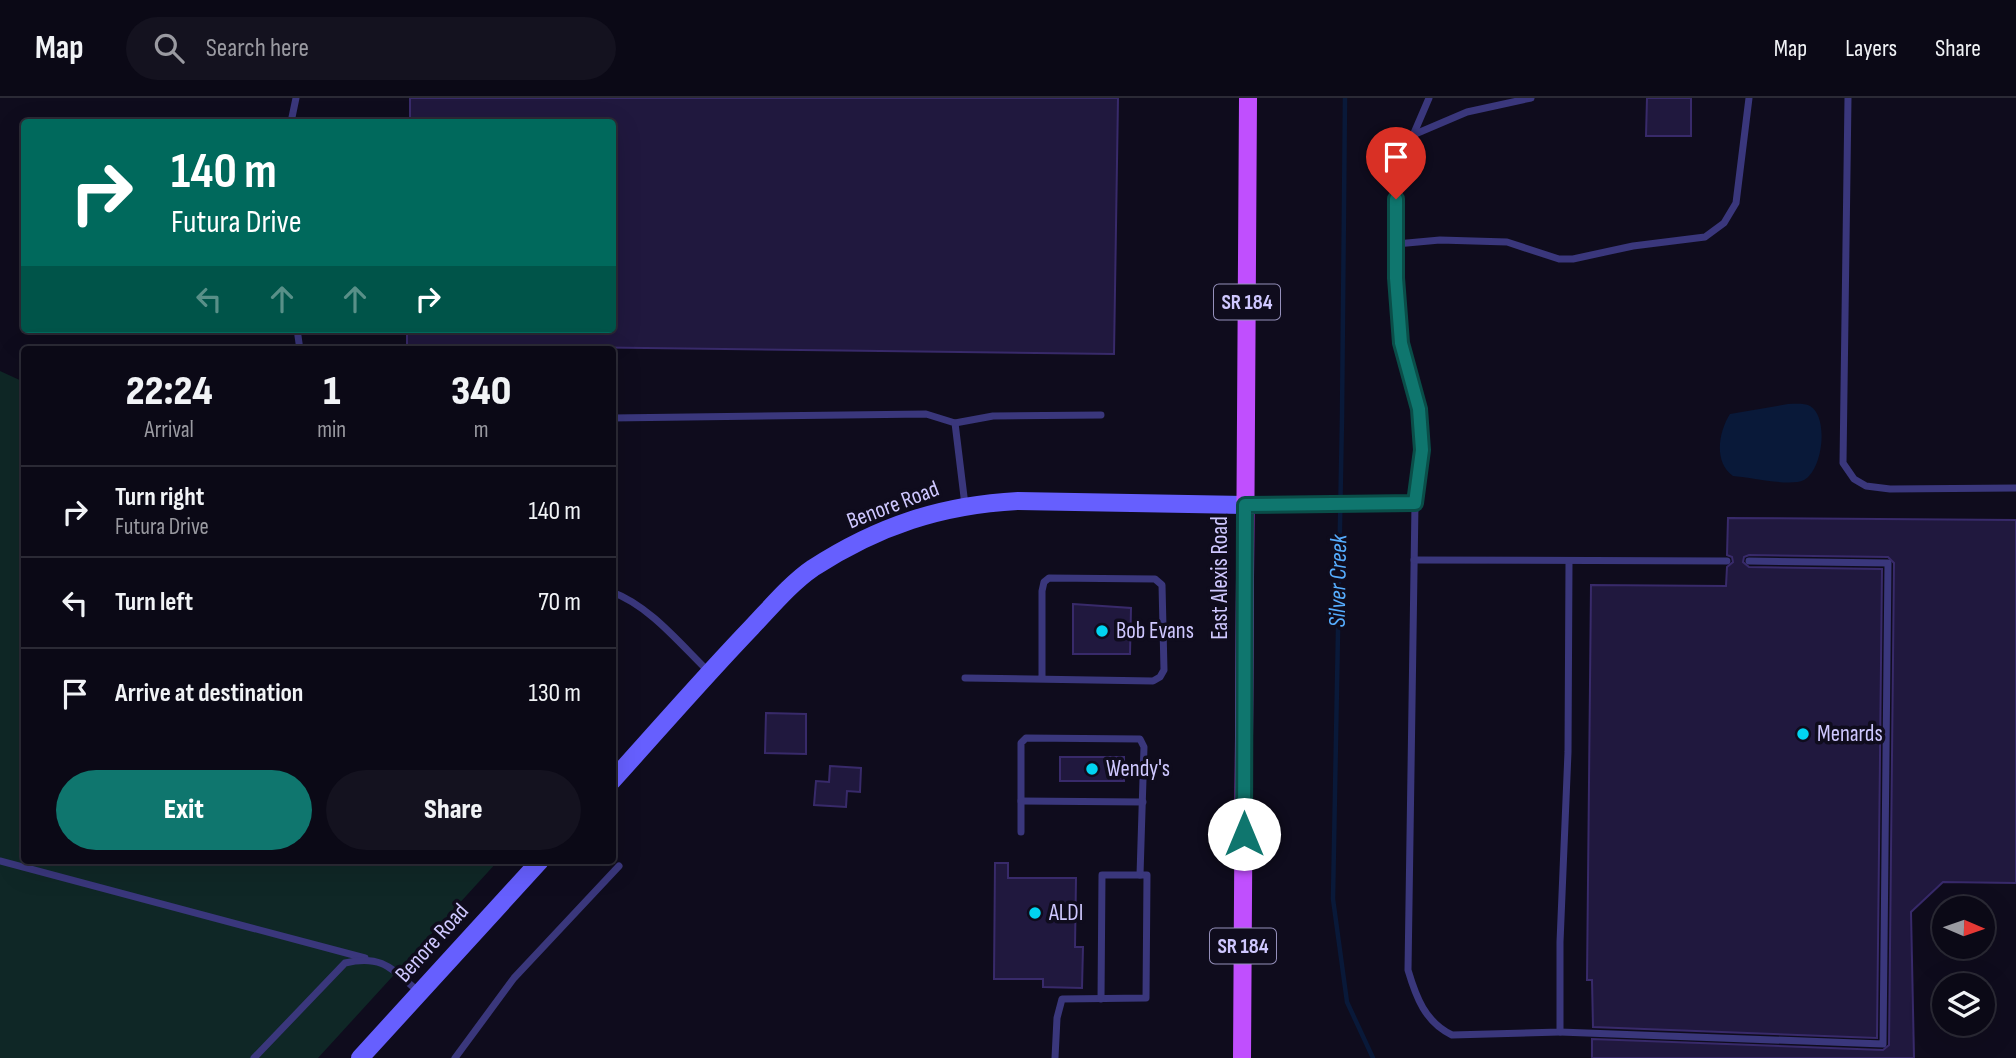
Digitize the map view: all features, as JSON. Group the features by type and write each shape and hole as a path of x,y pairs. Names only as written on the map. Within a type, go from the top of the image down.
{"main road":[{"name":"East Alexis Road","path":"1242,1058 1248,98"},
{"name":"Benore Road","path":"616,777 763,615 812,568 878,531 913,518 965,505 1018,500 1245,505"},
{"name":"Benore Road","path":"368,1055 537,864"}],"street":[{"path":"1245,505 1415,503"}],"lane":[{"path":"292,119 296,98"},
{"path":"1429,98 1402,160 1396,199 1396,244 1401,343 1419,409 1422,450 1415,503 1408,970 1426,1014 1440,1030 1452,1035 1560,1032 1883,1044 1888,563 1749,561"},
{"path":"1412,136 1467,112 1531,98"},
{"path":"1396,244 1440,240 1507,242 1559,259 1573,259 1633,246 1705,237 1724,223 1735,203 1749,98"},
{"path":"1849,98 1843,463 1854,479 1866,486 1890,489 2016,488"},
{"path":"616,418 926,414 955,423 993,415 1101,415"},
{"path":"955,423 965,505"},
{"path":"1414,560 1727,561"},
{"path":"1560,1032 1560,942 1568,752 1569,562"},
{"path":"965,678 1153,681 1160,677 1164,670 1162,584 1155,579 1049,578 1044,582 1042,591 1042,679"},
{"path":"616,593 627,597 662,626 710,673"},
{"path":"1021,832 1021,743 1026,738 1140,739 1144,747 1140,875"},
{"path":"1021,801 1143,802"},
{"path":"0,861 365,958 387,965 421,993"},
{"path":"455,1058 514,978 618,866"},
{"path":"1055,1058 1057,1018 1062,999 1101,999 1146,998 1147,875 1102,875 1101,999"},
{"path":"254,1058 345,963 365,958"}],"green space":[{"path":"0,371 21,381 21,864 495,864 318,1058 0,1058"}],"water":[{"path":"1788,404 1810,406 1820,421 1819,455 1810,474 1798,482 1733,476 1720,455 1721,437 1730,414"}],"building":[{"path":"410,98 1118,98 1114,354 407,345 407,333 616,333 616,119 410,119"},
{"path":"1647,98 1691,98 1691,136 1646,136"},
{"name":"Menards","path":"1728,518 2016,520 2016,883 1943,882 1911,912 1914,1058 1592,1058 1592,1039 1883,1050 1889,1045 1894,563 1888,557 1749,555 1744,557 1743,562 1749,567 1882,569 1877,1038 1593,1027 1592,980 1587,980 1591,585 1726,586 1727,567 1733,562 1732,557 1727,555"},
{"name":"Bob Evans","path":"1073,604 1131,608 1130,654 1073,654"},
{"path":"766,713 806,714 806,754 765,753"},
{"name":"Wendy's","path":"1060,757 1124,757 1124,781 1060,781"},
{"path":"830,766 861,768 860,792 847,791 846,807 814,805 816,781 829,782"},
{"name":"ALDI","path":"995,863 1008,863 1008,878 1076,878 1075,947 1083,947 1082,988 1043,987 1043,979 994,979"}],"waterway":[{"name":"Silver Creek","path":"1345,98 1333,899 1347,1002 1373,1058"}],"place":[{"name":"Bob Evans","path":"1102,631"},
{"name":"Menards","path":"1803,734"},
{"name":"Wendy's","path":"1092,769"},
{"name":"ALDI","path":"1035,913"}],"route":[{"path":"1244,834 1245,505 1415,503 1422,450 1419,409 1401,343 1396,278 1396,199"}]}
